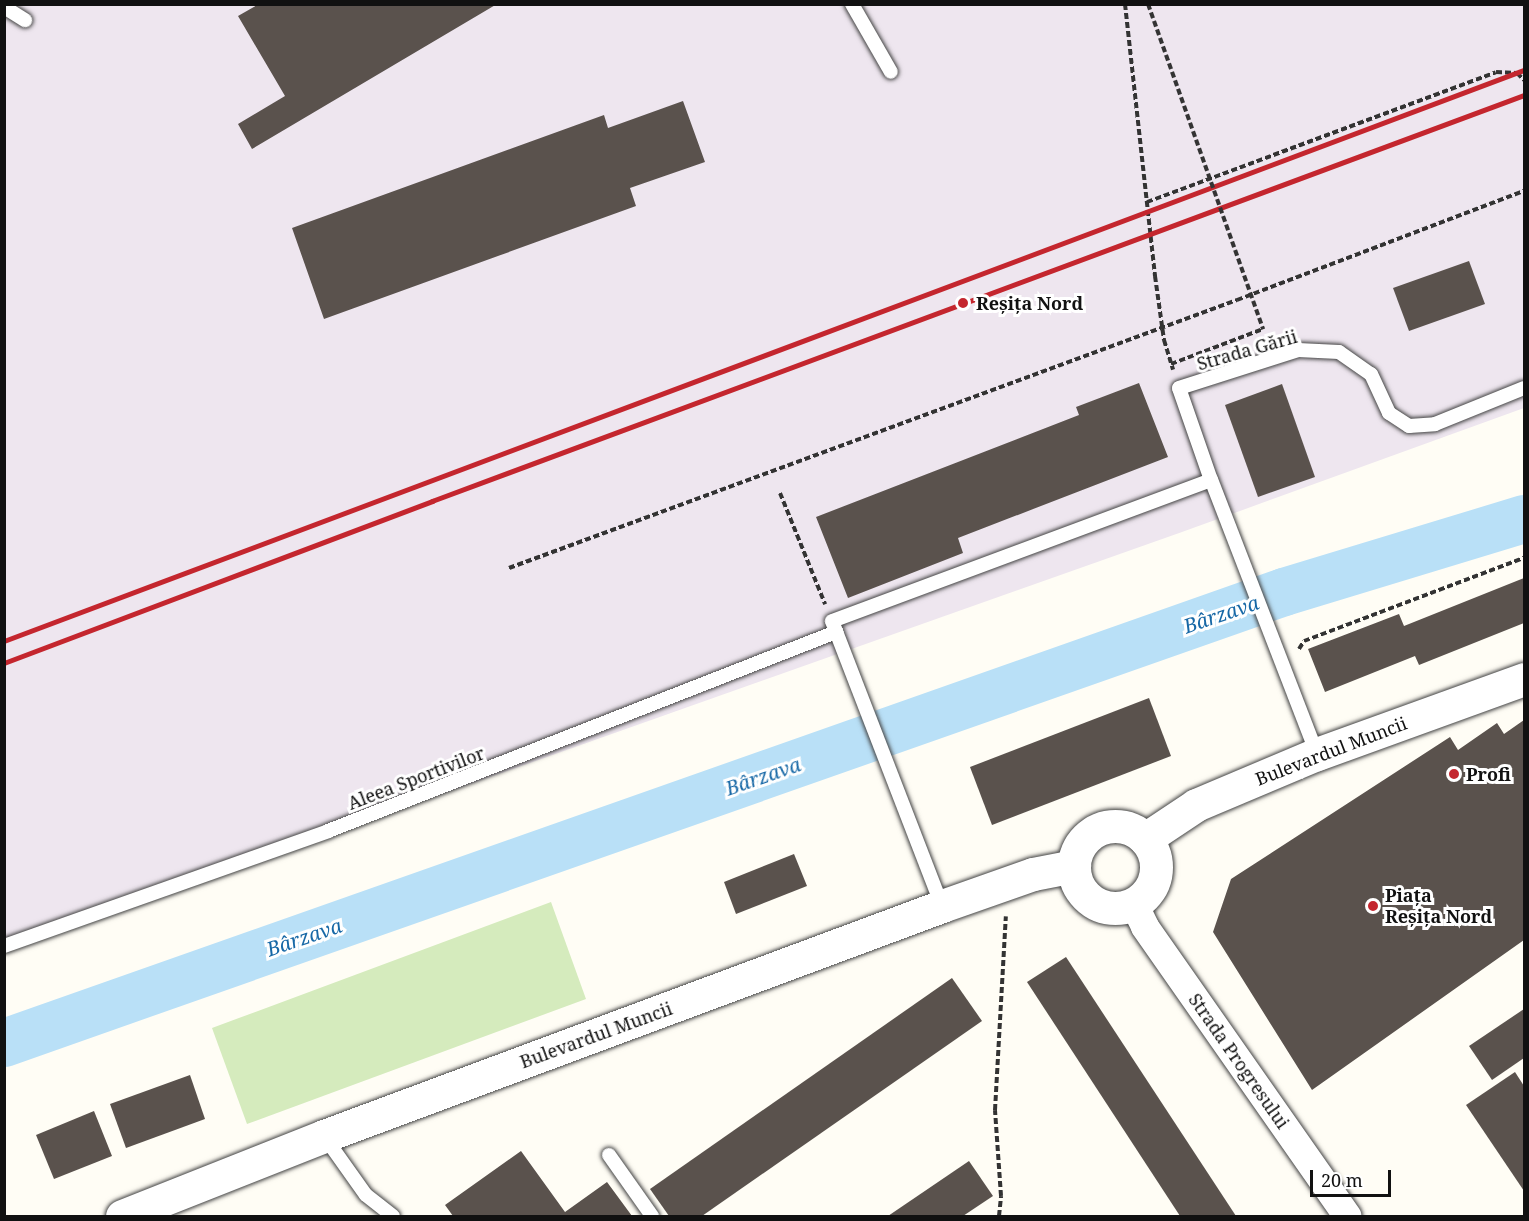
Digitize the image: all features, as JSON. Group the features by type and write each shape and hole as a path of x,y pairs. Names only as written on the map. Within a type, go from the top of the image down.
{"street":[{"name":"Bulevardul Muncii","path":"1145,839 1196,805 1317,754 1524,679"},
{"path":"1116,826 1132,829 1145,839 1153,851 1156,867 1149,888 1134,904 1120,908 1106,908 1093,902 1082,892 1076,880 1074,866 1077,850 1100,828 1116,826"},
{"name":"Bulevardul Muncii","path":"122,1216 324,1136 942,906 1033,874 1074,866"},
{"name":"Strada Progresului","path":"1134,904 1145,927 1347,1216"}],"lane":[{"path":"852,4 891,72"},
{"path":"4,7 25,20"},
{"name":"Strada Gării","path":"1317,754 1211,480 1179,388 1298,350 1339,352 1371,374 1389,413 1409,426 1435,424 1524,388"},
{"path":"942,906 834,626 1211,480"},
{"name":"Aleea Sportivilor","path":"4,946 328,831 834,626"},
{"path":"324,1136 366,1195 393,1216"},
{"path":"609,1155 652,1216"}],"path":[{"path":"1125,4 1165,348"},
{"path":"1149,4 1263,329 1171,364"},
{"path":"1147,202 1496,72 1517,73 1524,80"},
{"path":"509,567 1524,191"},
{"path":"780,493 834,626"},
{"path":"1283,665 1304,641 1524,558"},
{"path":"999,1216 1001,1196 995,1110 1006,916"}],"shaded area":[{"path":"4,5 1524,5 1524,408 1182,532 5,949"}],"green space":[{"path":"551,902 586,999 247,1124 212,1028"}],"building":[{"path":"259,4 497,4 252,149 238,124 285,96 238,16"},
{"path":"683,101 705,162 630,188 636,206 324,319 292,228 604,115 608,128"},
{"path":"1469,261 1485,304 1409,331 1393,288"},
{"path":"1139,383 1168,457 958,538 963,553 848,598 816,517 1079,415 1076,407"},
{"path":"1282,384 1315,477 1258,497 1225,405"},
{"path":"1524,578 1524,623 1419,665 1415,656 1325,692 1308,649 1399,614 1404,626"},
{"path":"1149,698 1171,756 992,825 970,767"},
{"name":"Piața Reșița Nord","path":"1524,720 1524,940 1312,1090 1213,932 1231,879 1450,737 1458,750 1497,723 1504,734"},
{"path":"794,854 807,886 736,914 724,882"},
{"path":"1066,957 1236,1216 1180,1216 1027,982"},
{"path":"952,978 982,1021 702,1216 669,1216 650,1189"},
{"path":"1524,1009 1524,1058 1492,1080 1469,1046"},
{"path":"1515,1072 1524,1086 1524,1191 1466,1105"},
{"path":"190,1075 205,1119 126,1148 110,1104"},
{"path":"94,1111 112,1156 54,1179 36,1135"},
{"path":"521,1151 565,1212 607,1182 632,1216 453,1216 445,1205"},
{"path":"969,1161 993,1196 963,1216 888,1216"}],"waterway":[{"name":"Bârzava","path":"4,1043 1284,592 1524,519"}],"railway":[{"path":"4,641 1524,70"},
{"path":"4,663 432,501 1524,95"}],"place":[{"name":"Reșița Nord","path":"963,303"},
{"name":"Profi","path":"1454,774"},
{"name":"Piața Reșița Nord","path":"1373,906"}]}
